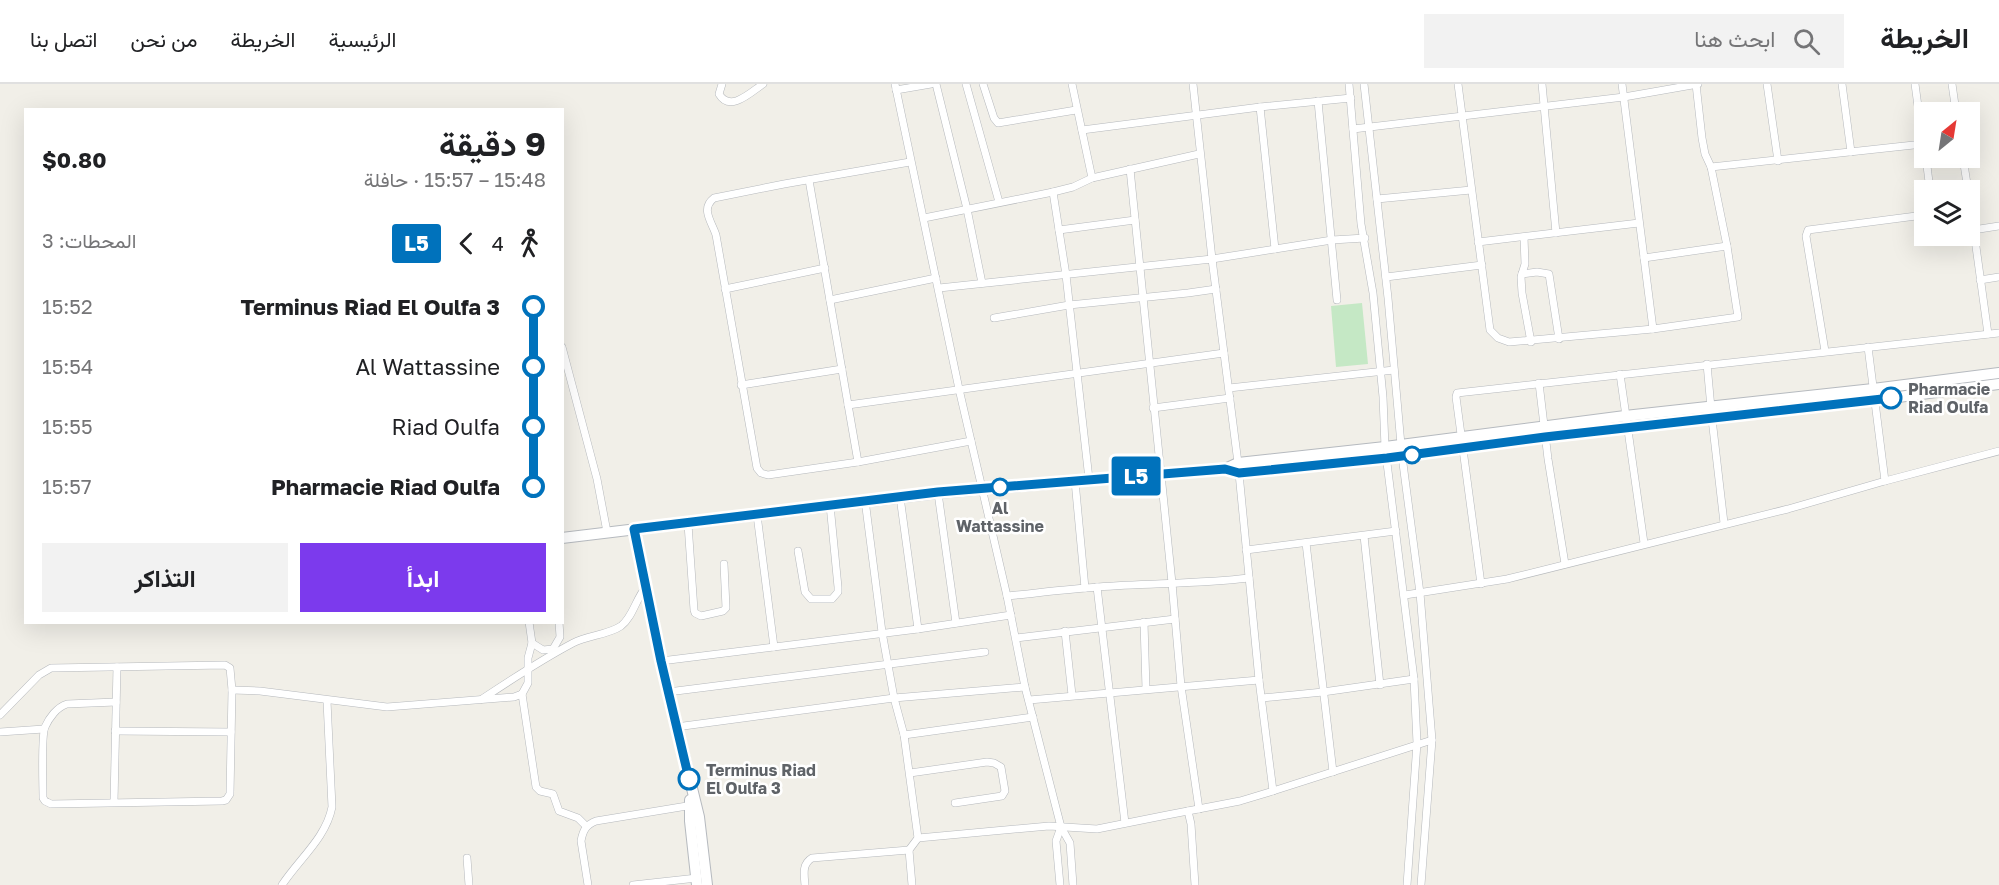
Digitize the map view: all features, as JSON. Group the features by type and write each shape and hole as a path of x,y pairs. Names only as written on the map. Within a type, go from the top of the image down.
{"street":[{"path":"722,84 719,94 722,99 730,103 763,84"},
{"path":"931,84 896,87 910,162 1007,596 1025,687 1061,827 1070,843 1073,885"},
{"path":"936,84 967,209 982,283"},
{"path":"966,84 999,202"},
{"path":"983,84 994,118 998,123 1076,110"},
{"path":"1072,84 1092,178"},
{"path":"1193,84 1199,154 1229,388 1259,680 1273,791"},
{"path":"1349,84 1361,224 1373,293 1386,452 1414,679 1417,743 1407,885"},
{"path":"1364,84 1386,277 1402,456 1420,593 1431,740 1421,885"},
{"path":"1353,129 1369,126 1462,117 1624,97 1697,84 1702,138 1705,154 1711,167 1727,246 1738,317 1531,342 1503,341 1493,335 1490,330 1482,265 1462,117 1458,84"},
{"path":"1542,84 1556,233"},
{"path":"1622,84 1653,329"},
{"path":"1767,84 1778,160"},
{"path":"1842,84 1851,152"},
{"path":"1915,84 1918,102"},
{"path":"1952,84 1955,102"},
{"path":"1082,130 1260,107 1351,98"},
{"path":"1318,101 1337,300"},
{"path":"1260,107 1275,249"},
{"path":"1711,167 1914,148"},
{"path":"924,218 1053,192 1092,178 1199,154"},
{"path":"910,162 714,198 710,201 706,210 716,235 757,468 768,476 971,441"},
{"path":"1130,169 1181,686 1199,809"},
{"path":"809,180 858,462"},
{"path":"1377,199 1472,190"},
{"path":"1053,192 1070,305 1089,479"},
{"path":"1825,351 1806,236 1808,230 1914,216"},
{"path":"1059,230 1135,220"},
{"path":"1479,242 1639,223"},
{"path":"1980,229 1999,226"},
{"path":"1524,237 1525,264 1522,274 1522,293 1531,342"},
{"path":"939,288 1212,259 1332,240 1365,238"},
{"path":"1644,258 1727,246"},
{"path":"1975,246 1988,334"},
{"path":"1386,277 1482,265"},
{"path":"725,289 825,268"},
{"path":"1522,274 1537,272 1549,274 1559,339"},
{"path":"1980,280 1999,277"},
{"path":"830,300 936,278"},
{"path":"994,318 1070,305 1216,289"},
{"path":"1481,584 1461,442 1457,393 1999,333"},
{"path":"1868,347 1884,481"},
{"path":"848,405 1224,353"},
{"path":"564,355 597,479 607,532"},
{"path":"1707,364 1724,523"},
{"path":"741,385 842,369"},
{"path":"1229,388 1394,370"},
{"path":"1386,452 1401,444 1461,442 1545,432 1628,428 1712,419 1874,395 1999,373"},
{"path":"1620,374 1644,543"},
{"path":"1539,383 1565,564"},
{"path":"1545,432 1625,416 1999,384"},
{"path":"1153,408 1230,398"},
{"path":"564,538 938,492 1238,468 1386,452 1402,456 1461,442"},
{"path":"1405,595 1481,584 1565,564 1788,508 1999,451"},
{"path":"1075,481 1085,588"},
{"path":"938,492 956,623"},
{"path":"900,497 918,629"},
{"path":"865,500 882,633 894,698 904,735 918,838 909,850 912,885"},
{"path":"798,551 805,592 808,597 832,599 838,592 838,587 830,505"},
{"path":"757,515 774,647"},
{"path":"688,524 695,613 701,616 723,611 726,608 724,564"},
{"path":"633,885 697,882 691,791 634,529"},
{"path":"1246,550 1396,531"},
{"path":"1364,536 1380,685"},
{"path":"1306,543 1333,772"},
{"path":"1007,596 1097,587 1197,584 1249,578"},
{"path":"480,701 529,668 575,642 621,626 630,616 639,594 646,587"},
{"path":"1097,587 1125,823"},
{"path":"661,661 1011,615"},
{"path":"1016,638 1175,619"},
{"path":"1144,622 1146,689"},
{"path":"529,624 532,643 529,652 528,683 522,694 537,789 553,794 560,811 578,818 586,826"},
{"path":"532,643 543,651 553,649 560,637 560,624"},
{"path":"1065,632 1072,695"},
{"path":"668,692 986,652"},
{"path":"0,715 39,675 51,668 225,665 230,668 232,690 230,794 226,800 51,804 45,801 43,798 44,729 55,712 63,705 116,702"},
{"path":"114,802 117,667"},
{"path":"1262,698 1414,679"},
{"path":"1029,700 1259,680"},
{"path":"676,727 894,698 1025,687"},
{"path":"232,690 260,691 387,707 480,701 522,694"},
{"path":"282,885 323,832 330,817 332,807 327,701"},
{"path":"904,735 1033,717"},
{"path":"0,732 44,729"},
{"path":"116,731 231,732"},
{"path":"918,838 1049,826 1097,829 1239,801 1431,740"},
{"path":"910,773 987,762 1001,767 1005,791 1002,796 955,803"},
{"path":"588,885 581,841 586,826 596,821 692,805"},
{"path":"692,805 703,845 707,885"},
{"path":"1188,811 1195,885"},
{"path":"1060,885 1056,841 1061,827"},
{"path":"805,885 804,871 806,864 812,858 909,850"},
{"path":"467,858 469,885"}],"green space":[{"path":"1362,303 1368,364 1336,367 1331,306"}],"bus line":[{"name":"L5","path":"689,779 661,661 634,529 938,492 1225,469 1239,473 1387,458 1545,437 1891,398"}],"place":[{"name":"Pharmacie Riad Oulfa","path":"1891,398"},
{"name":"Al Wattassine","path":"1000,487"},
{"name":"Terminus Riad El Oulfa 3","path":"689,779"}]}
